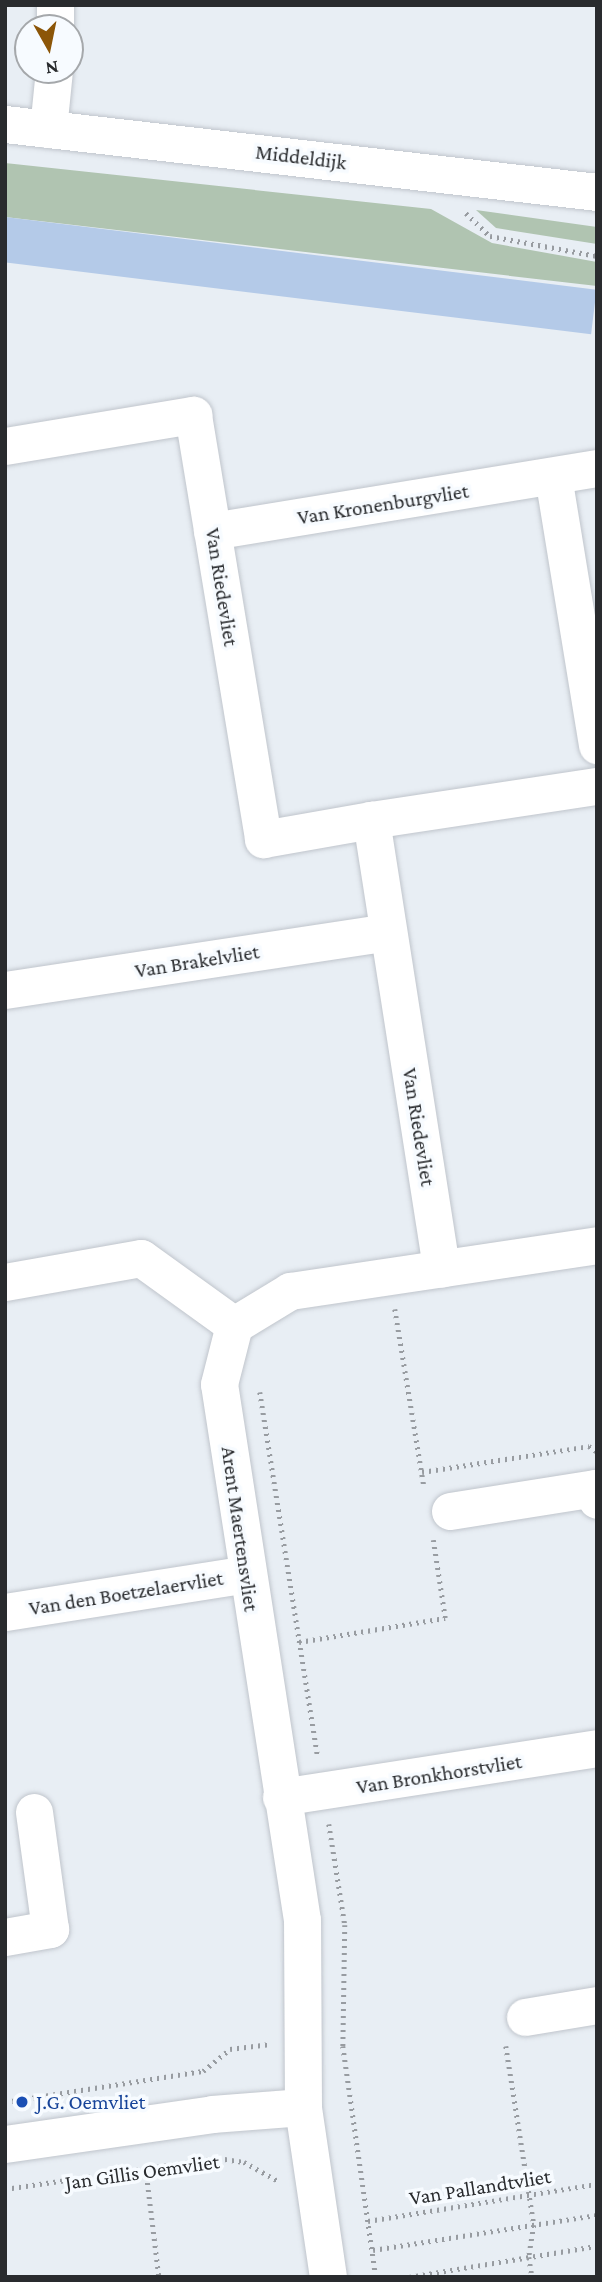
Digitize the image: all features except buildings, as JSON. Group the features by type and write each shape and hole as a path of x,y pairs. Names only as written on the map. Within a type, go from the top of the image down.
{"street":[{"path":"48,129 53,84"},
{"name":"Middeldijk","path":"5,124 597,192"},
{"name":"Van Riedevliet","path":"5,446 193,415 263,839 597,786"},
{"name":"Van Kronenburgvliet","path":"212,531 597,468"},
{"path":"553,476 597,745"},
{"name":"Van Riedevliet","path":"370,820 441,1269"},
{"name":"Van Brakelvliet","path":"5,990 388,932"},
{"path":"5,1282 141,1258 234,1325 290,1291 597,1245"},
{"name":"Arent Maertensvliet","path":"234,1325 219,1384 302,1920 300,2044 303,2107 328,2277"},
{"path":"436,1510 595,1488 597,1500"},
{"name":"Van den Boetzelaervliet","path":"5,1612 247,1574"},
{"name":"Van Bronkhorstvliet","path":"281,1797 597,1748"},
{"path":"5,1937 50,1929 34,1812"},
{"path":"525,2017 597,2005"},
{"path":"5,2144 212,2114 303,2107"}],"path":[{"path":"456,204 490,236 597,256"},
{"path":"299,1642 445,1618 436,1510 422,1472 390,1276"},
{"path":"422,1472 589,1446 597,1451"},
{"path":"525,2017 503,2021 534,2225 529,2257 532,2277"},
{"path":"5,2102 203,2071 230,2049 300,2044 343,2046"},
{"name":"Jan Gillis Oemvliet","path":"5,2189 218,2158 244,2162 277,2179 358,2167"},
{"path":"146,2169 159,2277"},
{"name":"Van Pallandtvliet","path":"368,2221 597,2185"},
{"path":"373,2250 597,2215"},
{"path":"409,2277 597,2246"}],"green space":[{"path":"5,163 431,209 492,243 597,262 597,286 5,217"},
{"path":"476,210 597,227 597,244 496,228"}],"water":[{"path":"5,217 597,290 591,334 5,262"}],"place":[{"name":"J.G. Oemvliet","path":"22,2102"}]}
